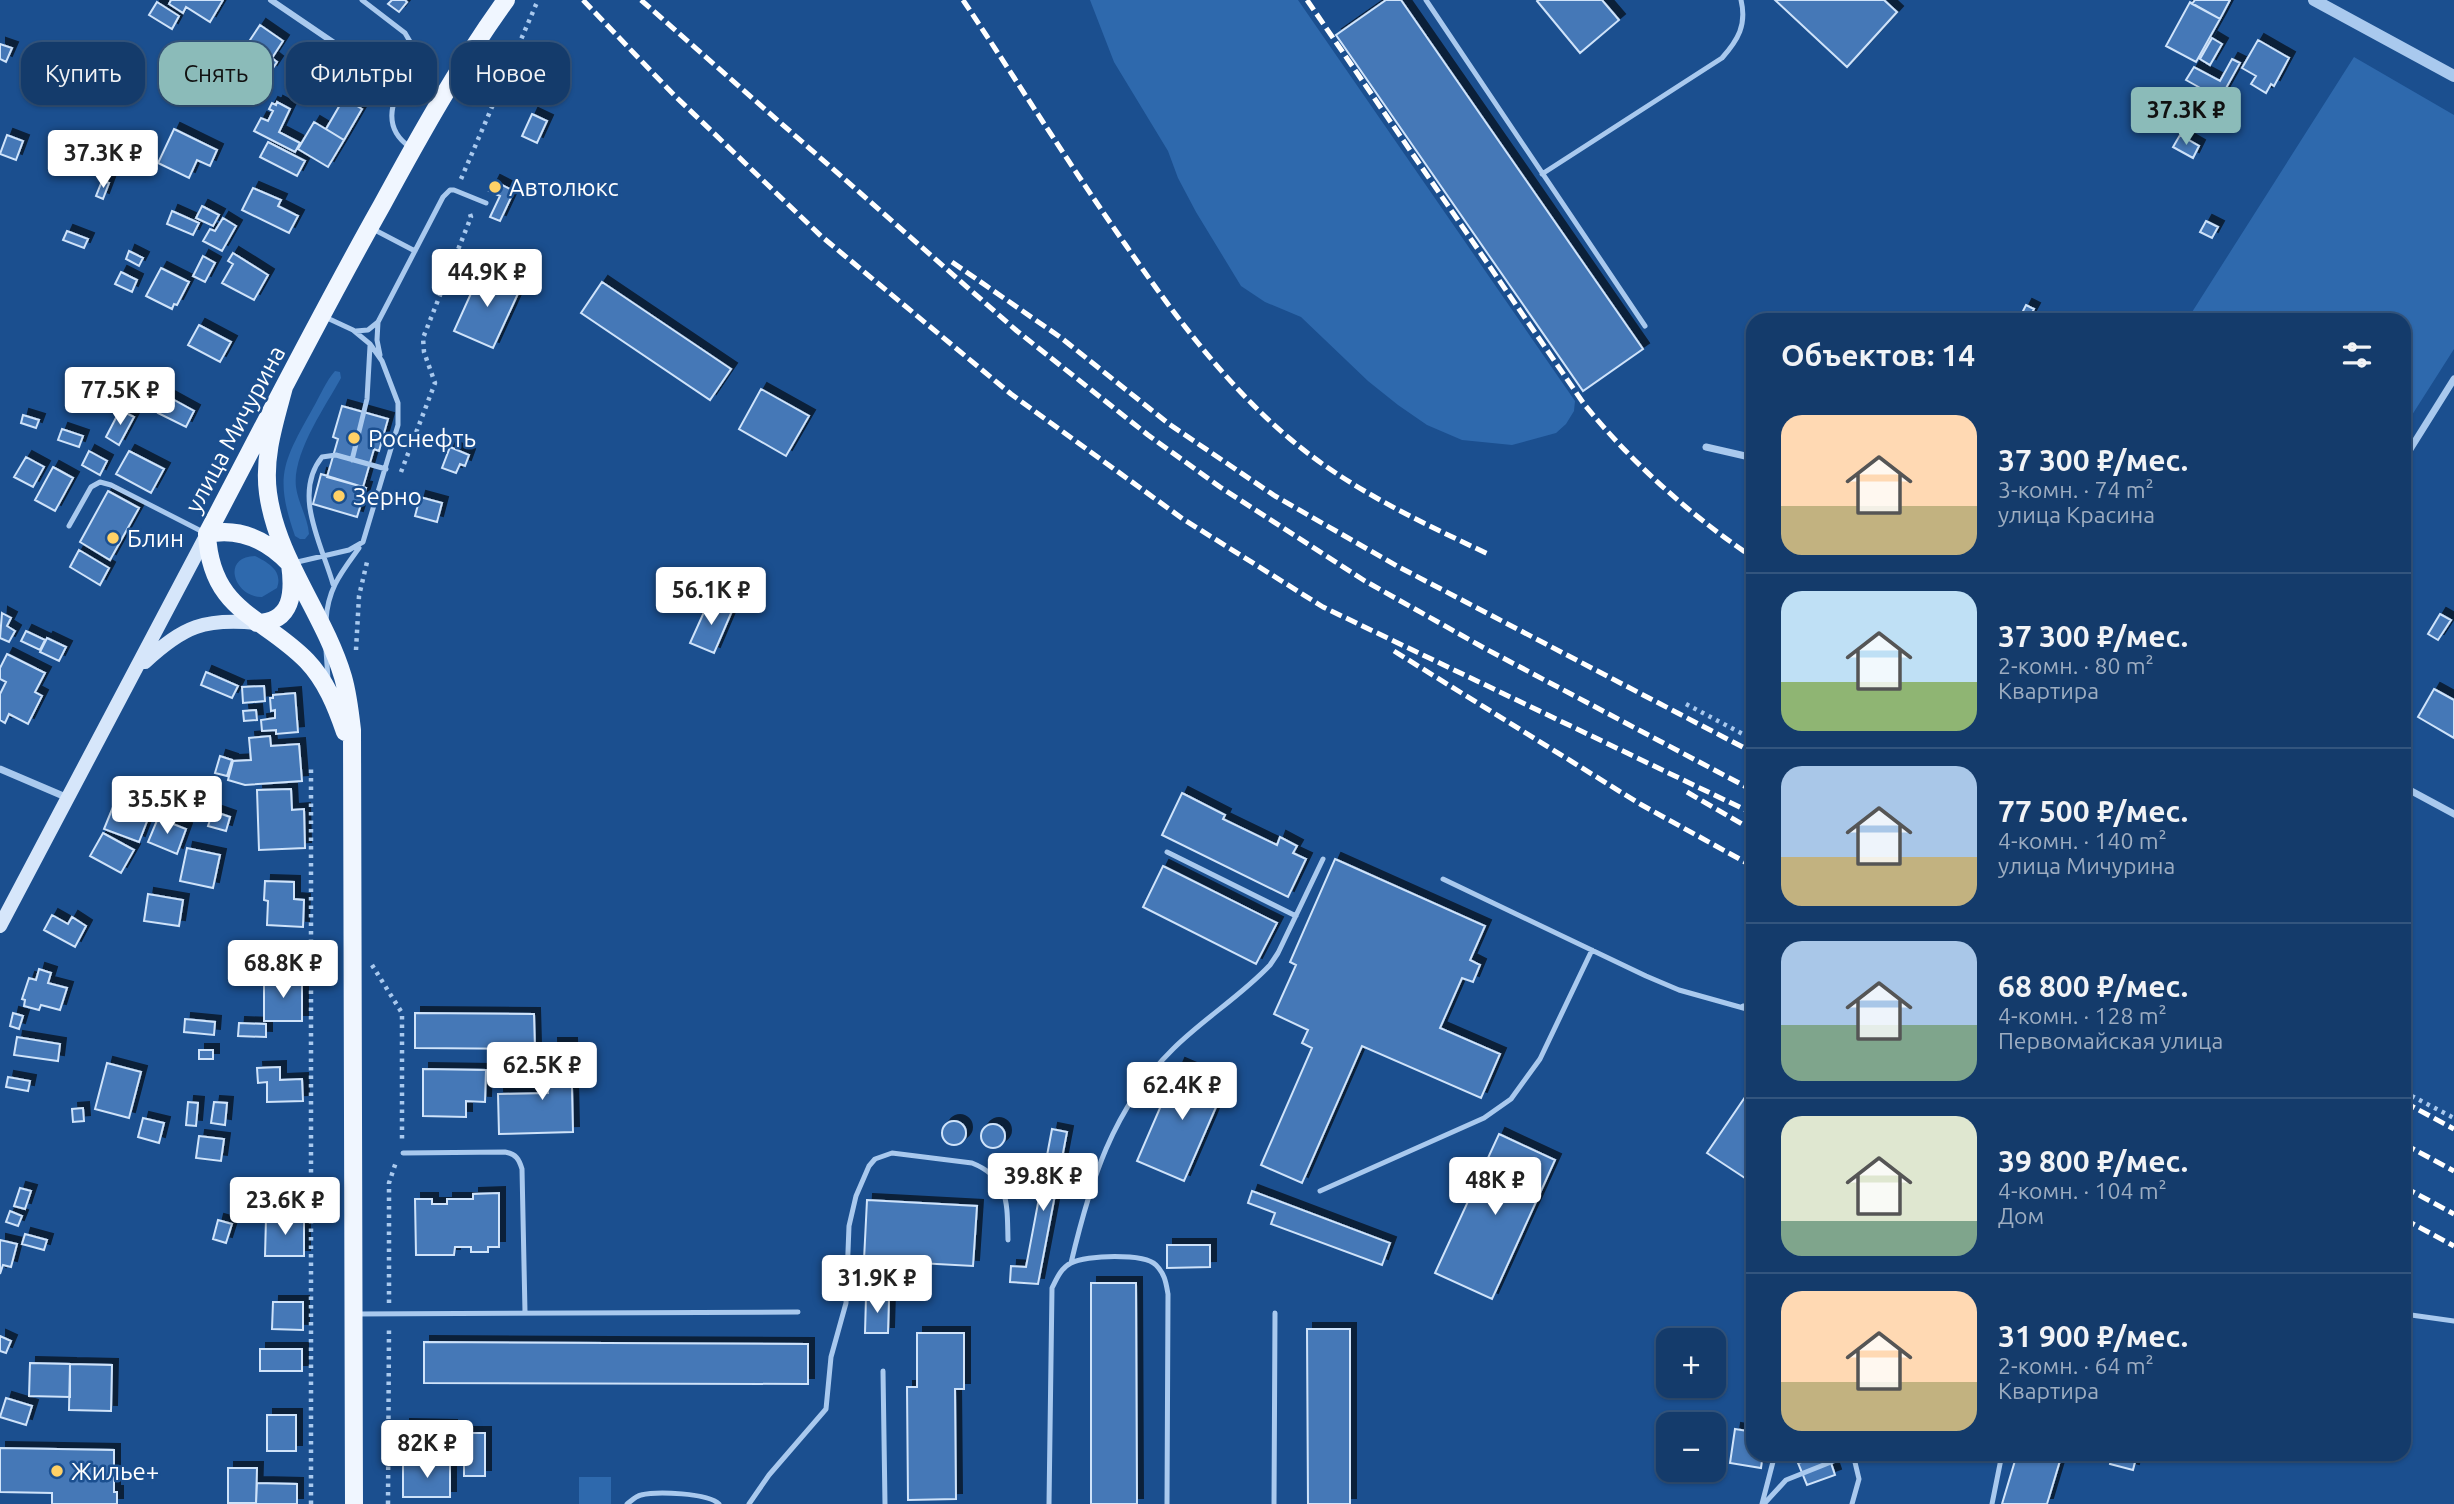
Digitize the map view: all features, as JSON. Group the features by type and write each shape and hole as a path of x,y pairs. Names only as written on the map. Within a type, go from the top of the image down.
{"main road":[{"name":"улица Мичурина","path":"0,926 369,227 456,75 506,0"},
{"path":"284,387 270,440 267,478 271,507 290,564 326,636 348,696 352,762 354,1504"},
{"path":"137,670 166,642 193,626 224,621 257,623 273,620 287,608 292,591 290,564 274,548 254,538 234,533 207,534 209,554 219,582 232,601 257,623 299,653 318,674 328,690 352,762"}],"street":[{"path":"271,0 333,42"},
{"path":"2314,0 2454,76"},
{"path":"2411,448 2454,379"},
{"path":"1706,447 1746,456"},
{"path":"0,769 68,798"},
{"path":"2411,791 2454,814"}],"lane":[{"path":"362,0 405,33 412,45 391,119 395,134 413,149"},
{"path":"1426,0 1645,326"},
{"path":"1542,174 1722,58 1735,44 1742,29 1745,15 1741,0"},
{"path":"328,690 327,608 333,584 363,542 398,425 399,412 395,394 377,340 379,323 446,192 454,190 486,203"},
{"path":"369,227 415,251"},
{"path":"322,315 353,331 370,344 382,361"},
{"path":"353,331 368,330 379,323"},
{"path":"352,460 367,398 372,357 370,344"},
{"path":"333,584 309,508 308,492 316,464 322,457 336,455 386,469"},
{"path":"69,526 91,487 100,482 207,534"},
{"path":"290,564 349,551 363,542"},
{"path":"1167,852 1296,916"},
{"path":"1071,1263 1091,1181 1132,1100 1173,1048 1270,965 1322,859"},
{"path":"1443,879 1670,986 1746,1008"},
{"path":"1320,1191 1484,1118 1511,1099 1540,1059 1592,950"},
{"path":"1740,1006 1746,1005"},
{"path":"403,1153 505,1152 513,1153 519,1159 522,1169 526,1312"},
{"path":"749,1504 769,1475 826,1409 831,1357 846,1303 852,1212 869,1166 875,1159 892,1153 972,1163 984,1168 995,1176 1006,1200 1008,1240"},
{"path":"1049,1504 1052,1288 1060,1271 1086,1257 1140,1258 1154,1263 1165,1277 1168,1294 1167,1504"},
{"path":"352,1314 798,1312"},
{"path":"1274,1504 1275,1313"},
{"path":"2411,1315 2454,1321"},
{"path":"883,1371 885,1504"},
{"path":"1763,1504 1773,1461"},
{"path":"1763,1504 1786,1480 1834,1461"},
{"path":"1852,1504 1859,1479 1854,1461"},
{"path":"1992,1504 2001,1461"},
{"path":"627,1504 641,1495 699,1495 713,1498 719,1504"}],"path":[{"path":"397,480 435,383 424,352 423,338 471,218 460,180 538,0"},
{"path":"357,655 355,641 359,596 369,553"},
{"path":"1686,704 1746,736"},
{"path":"311,769 311,1504"},
{"path":"372,965 402,1013 402,1140 390,1183 388,1504"},
{"path":"2411,1095 2454,1118"}],"shaded area":[{"path":"1090,0 1298,0 1575,401 1574,411 1566,424 1556,433 1512,445 1462,440 1427,425 1398,405 1368,381 1301,317 1265,302 1241,286 1196,212 1178,178 1168,151 1114,62"},
{"path":"2354,57 2454,115 2454,349 2411,417 2411,313 2191,313"},
{"path":"335,371 340,372 341,378 311,431 296,474 297,493 309,534 305,539 300,539 295,536 285,498 285,470 295,442"},
{"path":"255,556 270,565 278,577 277,588 262,597 245,591 235,577 238,563 244,558"},
{"path":"579,1477 611,1477 611,1504 579,1504"}],"building":[{"path":"171,0 223,0 210,22 186,7 183,13 169,4"},
{"path":"392,0 407,2 399,12 388,4"},
{"path":"1386,0 1401,0 1643,349 1583,391 1336,35"},
{"path":"1538,0 1602,0 1619,20 1580,53"},
{"path":"1775,0 1884,0 1897,12 1847,67"},
{"path":"2195,0 2230,0 2220,19 2192,4"},
{"path":"157,2 179,16 172,29 149,15"},
{"path":"2190,2 2220,19 2196,62 2166,46"},
{"path":"260,25 283,41 272,58 272,42 249,42"},
{"path":"2212,38 2222,44 2210,65 2200,59"},
{"path":"2258,40 2289,58 2274,86 2271,84 2266,93 2251,84 2256,76 2242,68"},
{"path":"0,44 12,48 6,62 0,59"},
{"path":"2232,59 2240,63 2220,99 2186,80 2194,67 2220,81"},
{"path":"277,102 290,109 279,132 300,143 295,152 254,131 261,118 268,121 273,111 269,109 272,103 276,105"},
{"path":"340,105 355,105 362,109 344,140 326,129"},
{"path":"532,114 547,121 537,143 522,136"},
{"path":"314,122 344,140 328,167 298,149"},
{"path":"174,129 217,150 210,166 197,160 189,178 158,163"},
{"path":"7,135 23,141 16,160 0,154"},
{"path":"2180,135 2199,146 2193,158 2173,147"},
{"path":"268,142 305,161 297,176 260,157"},
{"path":"102,181 109,183 103,199 96,196"},
{"path":"494,181 514,191 500,221 490,217 500,196 489,191"},
{"path":"253,188 281,200 278,206 298,216 289,233 242,210"},
{"path":"202,206 219,215 213,226 196,218"},
{"path":"172,211 199,223 193,235 167,224"},
{"path":"223,218 236,226 222,251 203,241 210,229 215,231"},
{"path":"2206,221 2218,227 2212,238 2200,232"},
{"path":"67,231 88,239 84,248 63,240"},
{"path":"129,251 143,258 139,266 126,259"},
{"path":"233,253 268,275 254,300 222,283 233,264 228,261"},
{"path":"203,256 215,263 205,282 193,276"},
{"path":"161,268 189,282 172,309 146,296"},
{"path":"482,269 521,287 493,348 454,331"},
{"path":"121,272 137,280 132,292 115,284"},
{"path":"602,282 731,369 710,400 581,313"},
{"path":"2026,305 2034,309 2032,313 2022,313"},
{"path":"199,325 231,342 220,362 188,345"},
{"path":"761,389 809,416 786,456 739,429"},
{"path":"167,396 194,411 186,427 158,413"},
{"path":"342,406 388,419 379,451 374,449 363,487 327,477 338,439 333,437"},
{"path":"120,410 134,417 119,445 106,437"},
{"path":"23,415 39,420 36,428 21,423"},
{"path":"62,429 83,436 79,447 58,440"},
{"path":"450,447 469,455 465,466 460,464 456,473 442,468"},
{"path":"89,451 107,461 100,475 82,465"},
{"path":"129,451 164,469 151,493 116,474"},
{"path":"26,457 44,467 33,487 14,477"},
{"path":"53,467 73,478 55,511 35,500"},
{"name":"Зерно","path":"321,474 366,488 357,517 313,504"},
{"path":"108,491 139,508 110,560 80,542"},
{"path":"420,497 442,503 437,522 415,516"},
{"path":"79,550 109,568 100,585 70,567"},
{"path":"709,601 732,611 714,653 690,643"},
{"path":"2,613 11,618 7,626 15,631 9,642 0,638"},
{"path":"2440,614 2451,620 2438,640 2428,634"},
{"path":"26,631 45,640 40,650 21,641"},
{"path":"47,638 66,647 59,661 40,652"},
{"path":"7,654 45,673 35,692 42,696 28,724 9,714 5,723 0,720 0,694 6,682 0,679 0,668"},
{"path":"206,672 238,686 232,698 201,685"},
{"path":"264,686 265,701 243,703 242,687"},
{"path":"2434,689 2454,700 2454,738 2418,717"},
{"path":"295,693 298,732 276,734 276,730 262,731 261,720 275,718 275,710 271,711 270,698 273,698 273,695"},
{"path":"256,710 257,720 244,721 243,711"},
{"path":"270,736 271,746 299,744 302,781 245,785 228,780 233,761 251,760 249,738"},
{"path":"220,756 232,760 227,776 215,773"},
{"path":"291,789 292,810 304,809 305,848 259,850 257,790"},
{"path":"1182,793 1225,815 1223,819 1277,845 1280,837 1297,846 1293,853 1306,859 1288,897 1162,835"},
{"path":"115,802 149,816 139,842 104,829"},
{"path":"213,811 230,817 226,831 208,826"},
{"path":"158,818 186,829 177,854 148,842"},
{"path":"103,833 134,850 121,873 90,856"},
{"path":"187,848 220,855 213,888 180,881"},
{"path":"1335,859 1485,926 1470,960 1480,965 1473,982 1462,978 1440,1028 1500,1054 1481,1098 1362,1046 1302,1183 1261,1165 1312,1048 1302,1043 1308,1030 1274,1014 1296,965 1290,962"},
{"path":"1163,866 1277,923 1256,964 1143,907"},
{"path":"265,881 294,882 294,899 304,900 303,927 267,925"},
{"path":"148,894 183,900 179,926 144,921"},
{"path":"52,915 68,924 72,917 86,926 75,947 44,930"},
{"path":"39,969 51,973 48,983 67,988 60,1010 41,1005 39,1010 24,1006 25,1000 22,999 29,978 36,980"},
{"path":"264,979 302,979 302,1021 264,1021"},
{"path":"13,1013 23,1016 19,1029 10,1026"},
{"path":"415,1013 534,1014 535,1049 415,1048"},
{"path":"185,1019 215,1022 214,1035 184,1032"},
{"path":"239,1023 266,1024 266,1037 238,1036"},
{"path":"17,1037 60,1044 58,1061 14,1055"},
{"path":"552,1044 571,1044 573,1132 499,1134 498,1094 548,1093 548,1085 553,1085"},
{"path":"199,1050 213,1050 213,1059 199,1059"},
{"path":"107,1063 141,1072 129,1118 95,1109"},
{"path":"1179,1064 1226,1084 1184,1181 1137,1161"},
{"path":"280,1067 280,1080 302,1079 303,1101 267,1102 267,1082 258,1083 257,1068"},
{"path":"423,1069 486,1070 485,1102 466,1101 466,1117 423,1116"},
{"path":"8,1077 30,1081 28,1091 6,1087"},
{"path":"1746,1096 1746,1179 1707,1153"},
{"path":"188,1102 198,1103 196,1126 186,1125"},
{"path":"214,1102 227,1103 225,1125 211,1123"},
{"path":"83,1108 84,1121 73,1122 72,1109"},
{"path":"143,1118 164,1123 159,1143 138,1137"},
{"path":"954,1121 963,1124 966,1133 963,1142 954,1145 945,1142 942,1133 945,1124"},
{"path":"993,1124 1002,1127 1005,1136 1002,1145 993,1148 984,1145 981,1136 984,1127"},
{"path":"1052,1129 1067,1132 1038,1284 1010,1282 1011,1266 1026,1267"},
{"path":"1499,1134 1555,1160 1492,1299 1435,1273"},
{"path":"199,1136 224,1139 221,1161 196,1158"},
{"path":"20,1188 31,1191 25,1209 14,1206"},
{"path":"1252,1191 1390,1243 1382,1265 1271,1224 1275,1213 1248,1203"},
{"path":"499,1193 499,1247 488,1247 488,1252 471,1252 471,1247 455,1247 454,1255 416,1255 415,1199 432,1199 432,1204 447,1204 447,1199 473,1199 473,1194"},
{"path":"867,1200 977,1206 973,1266 864,1260"},
{"path":"10,1211 22,1216 18,1226 6,1222"},
{"path":"266,1218 304,1218 304,1256 265,1256"},
{"path":"218,1220 232,1224 226,1243 213,1239"},
{"path":"25,1234 47,1240 44,1250 22,1244"},
{"path":"0,1240 17,1244 11,1267 3,1265 0,1274"},
{"path":"1167,1245 1210,1245 1210,1267 1167,1268"},
{"path":"1091,1283 1136,1283 1137,1504 1091,1504"},
{"path":"866,1297 889,1298 888,1333 865,1333"},
{"path":"273,1302 303,1302 303,1330 272,1329"},
{"path":"1307,1329 1350,1329 1350,1504 1308,1504"},
{"path":"917,1333 964,1333 964,1389 955,1389 956,1499 908,1500 907,1387 917,1387"},
{"path":"0,1336 11,1341 6,1353 0,1351"},
{"path":"424,1342 808,1344 808,1384 424,1383"},
{"path":"260,1349 302,1349 302,1371 260,1371"},
{"path":"30,1363 70,1364 70,1397 29,1396"},
{"path":"70,1364 112,1365 111,1411 69,1410"},
{"path":"6,1398 32,1406 26,1425 0,1417"},
{"path":"267,1415 296,1415 296,1451 267,1451"},
{"path":"404,1425 451,1426 451,1446 403,1445"},
{"path":"1735,1429 1746,1431 1746,1461 1762,1461 1761,1468 1730,1463"},
{"path":"464,1433 485,1433 485,1476 464,1476"},
{"name":"Жилье+","path":"0,1448 114,1450 114,1492 117,1492 117,1504 52,1504 52,1493 0,1492"},
{"path":"1830,1461 1835,1475 1807,1485 1798,1463"},
{"path":"2015,1461 2060,1461 2047,1504 2002,1504"},
{"path":"2111,1461 2135,1461 2133,1470 2110,1464"},
{"path":"403,1464 450,1464 450,1497 403,1497"},
{"path":"228,1468 257,1468 256,1503 228,1503"},
{"path":"257,1483 297,1484 297,1504 256,1504"}],"railway":[{"path":"583,0 674,95 821,236 1011,394 1183,519 1323,607 1746,810"},
{"path":"641,0 1017,331 1148,435 1220,487 1365,581 1486,649 1746,787"},
{"path":"963,0 1143,270 1221,371 1265,417 1336,473 1385,503 1490,555"},
{"path":"1307,0 1584,404 1602,426 1663,487 1746,552"},
{"path":"952,262 1060,337 1169,424 1275,496 1397,566 1746,749"},
{"path":"1394,651 1640,804 1746,863"},
{"path":"1687,792 1746,826"},
{"path":"2411,1106 2454,1129"},
{"path":"2411,1148 2454,1171"},
{"path":"2411,1191 2454,1214"},
{"path":"2411,1223 2454,1246"}],"place":[{"name":"Автолюкс","path":"495,187"},
{"name":"Роснефть","path":"354,438"},
{"name":"Зерно","path":"339,496"},
{"name":"Блин","path":"113,538"},
{"name":"Жилье+","path":"57,1471"}]}
